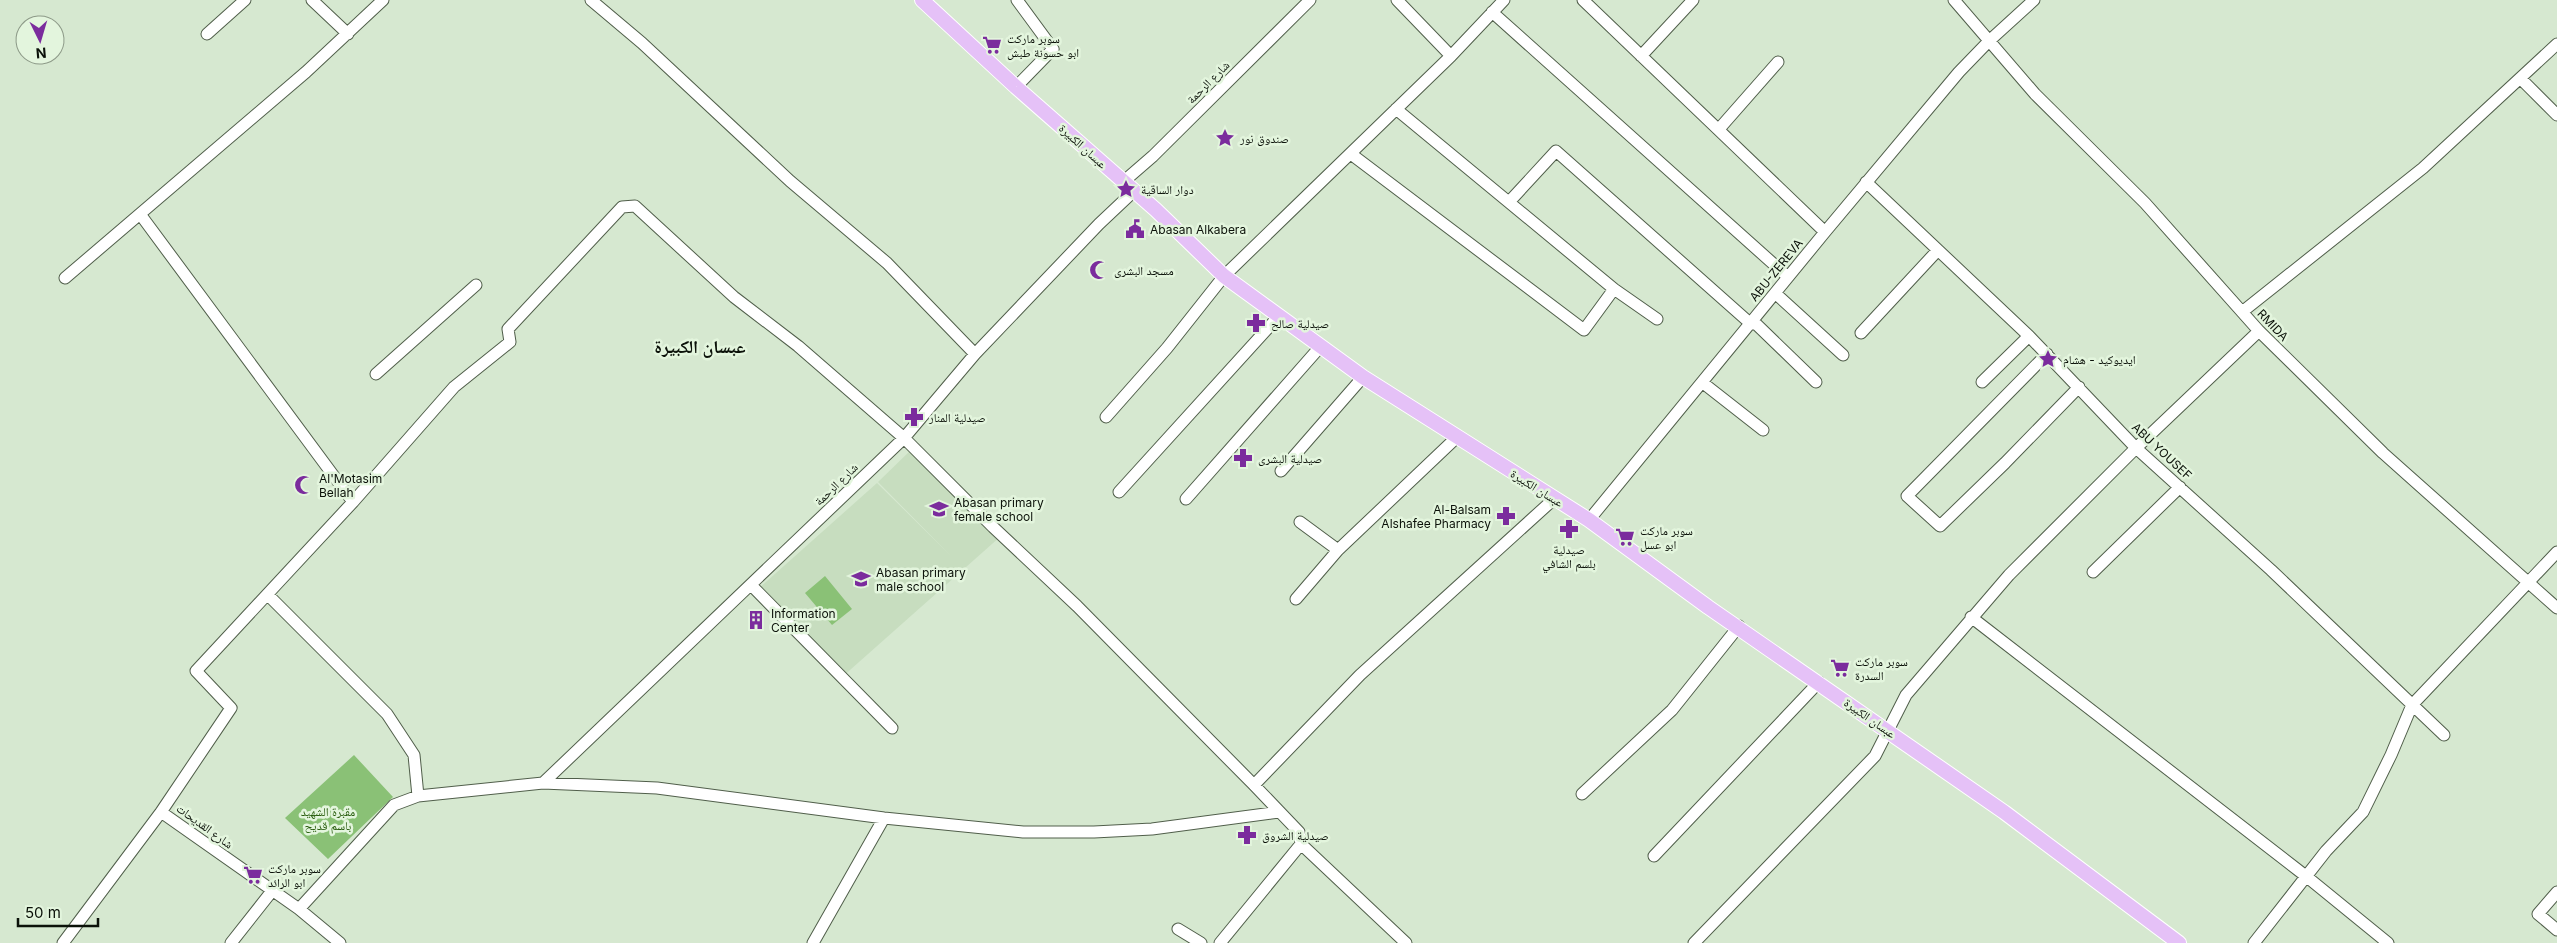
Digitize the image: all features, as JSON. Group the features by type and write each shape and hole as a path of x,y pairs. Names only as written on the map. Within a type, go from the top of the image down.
{"main road":[{"name":"عبسان الكبيرة","path":"922,0 1016,87 1134,191 1224,276 1278,317 1363,377 1456,438 1589,520 2004,812 2179,943"}],"street":[{"path":"207,34 245,0"},
{"path":"312,0 348,34"},
{"path":"64,278 348,34 383,0"},
{"path":"591,0 642,43 790,181 887,263 975,354"},
{"path":"1016,87 1053,49 1018,0"},
{"name":"شارع الرحمة","path":"1123,182 1153,156 1310,0"},
{"path":"1397,0 1451,56"},
{"path":"1106,417 1167,348 1224,276 1451,56 1504,0"},
{"path":"1583,0 1825,232"},
{"path":"1640,56 1693,0"},
{"name":"RMIDA","path":"1954,0 2035,94 2145,203 2259,331 2383,453 2557,608"},
{"name":"ABU-ZEREVA","path":"1589,520 1866,182 1959,72 1989,41 2034,0"},
{"path":"1492,12 1788,277"},
{"path":"2242,312 2422,168 2557,44"},
{"path":"1719,129 1778,62"},
{"path":"2521,79 2557,115"},
{"path":"1396,109 1614,290 1657,319"},
{"path":"1509,202 1556,151 1752,323 1816,382"},
{"path":"1350,154 1584,330 1614,290"},
{"name":"ABU YOUSEF","path":"1866,182 2029,336 2136,448 2271,570 2444,735"},
{"name":"شارع الرحمة","path":"543,783 904,438 975,354 1099,224 1134,191"},
{"path":"162,812 231,708 196,671 353,502 454,387 510,342 508,329 603,227 622,207 635,206 734,297 798,346 904,438 993,527 1077,606 1254,785 1299,832 1301,844 1406,943"},
{"path":"140,214 353,502"},
{"path":"1861,333 1938,250"},
{"path":"376,374 476,285"},
{"path":"1775,293 1843,355"},
{"path":"1119,492 1278,317"},
{"path":"1694,943 1875,756 1906,695 2008,575 2136,448 2259,331"},
{"path":"1982,382 2029,336"},
{"path":"1186,499 1320,347"},
{"path":"2047,354 1907,496 1940,526 2005,463 2078,387"},
{"path":"1281,471 1363,377"},
{"path":"1703,383 1763,430"},
{"path":"1296,599 1338,550 1456,438"},
{"path":"2093,572 2180,487"},
{"path":"1254,785 1360,675 1555,498"},
{"path":"1300,522 1338,550"},
{"path":"2254,943 2326,851 2363,812 2391,755 2412,705 2557,552"},
{"path":"751,585 892,728"},
{"path":"268,595 388,714 414,754 418,796"},
{"path":"1971,617 2307,877 2388,943"},
{"path":"1582,794 1672,710 1739,626"},
{"path":"1654,856 1819,682"},
{"path":"299,909 394,805 418,796 543,783 657,788 884,818 1024,832 1094,832 1152,829 1279,812"},
{"name":"شارع القديحات","path":"63,943 162,812 299,909 340,943"},
{"path":"813,943 884,818"},
{"path":"1220,943 1301,844"},
{"path":"231,943 272,890"},
{"path":"2557,892 2538,914 2557,930"},
{"path":"1178,929 1201,943"}],"shaded area":[{"name":"Abasan primary male school","path":"913,448 1001,536 841,678 758,589 877,483 951,556 878,482"}],"green space":[{"path":"825,576 852,609 832,625 805,593"},
{"name":"مقبرة الشهيد باسم قديح","path":"354,755 393,797 328,859 285,818"}],"place":[{"name":"سوبر ماركت ابو حسونة طبش","path":"992,45"},
{"name":"صندوق نور","path":"1225,138"},
{"name":"دوار الساقية","path":"1126,189"},
{"name":"Abasan Alkabera","path":"1135,229"},
{"name":"مسجد البشرى","path":"1099,270"},
{"name":"صيدلية صالح","path":"1256,323"},
{"name":"ايديوكيد - هشام","path":"2048,359"},
{"name":"صيدلية المنار","path":"914,417"},
{"name":"صيدلية البشرى","path":"1243,458"},
{"name":"Al'Motasim Bellah","path":"304,485"},
{"name":"Abasan primary female school","path":"939,509"},
{"name":"Al-Balsam Alshafee Pharmacy","path":"1506,516"},
{"name":"صيدلية بلسم الشافي","path":"1569,529"},
{"name":"سوبر ماركت ابو عسل","path":"1625,537"},
{"name":"Abasan primary male school","path":"861,579"},
{"name":"Information Center","path":"756,620"},
{"name":"سوبر ماركت السدرة","path":"1840,668"},
{"name":"صيدلية الشروق","path":"1247,835"},
{"name":"سوبر ماركت ابو الرائد","path":"253,875"}],"district":[{"name":"عبسان الكبيرة","path":"700,346"}]}
